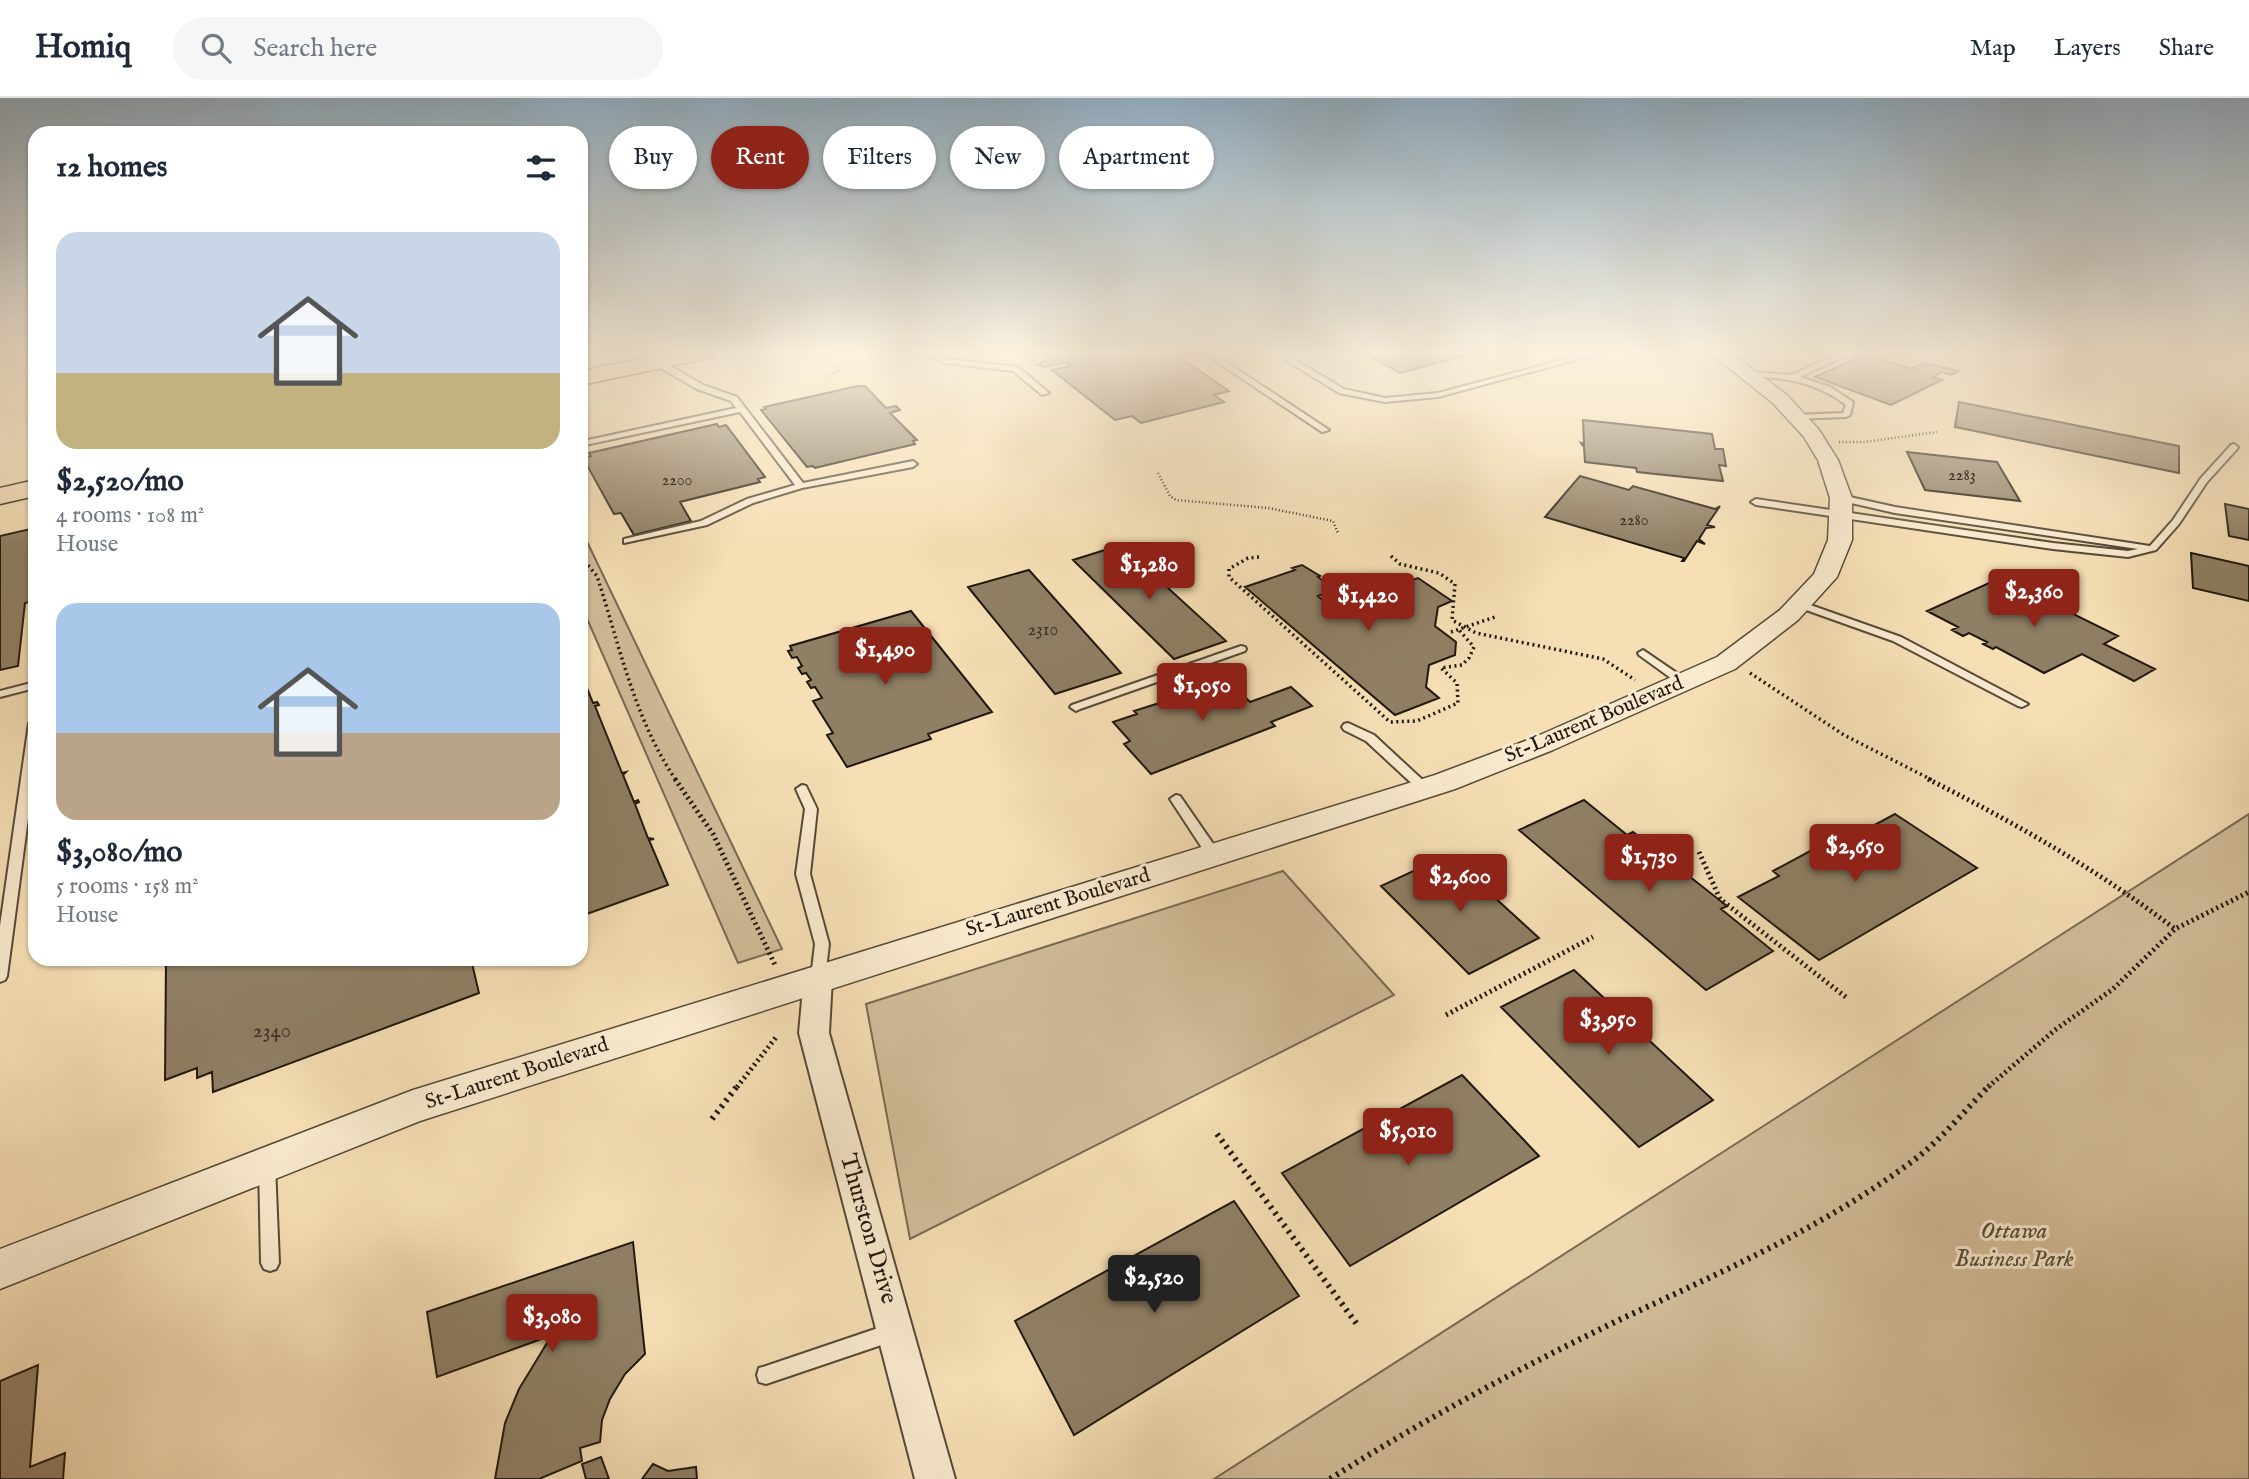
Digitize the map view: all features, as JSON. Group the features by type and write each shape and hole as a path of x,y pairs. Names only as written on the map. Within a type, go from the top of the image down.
{"main road":[{"path":"0,482 28,476"},
{"path":"0,495 28,489"}],"street":[{"name":"St-Laurent Boulevard","path":"0,1269 413,1107 1424,788 1543,744 1728,661 1799,604 1825,577 1840,540 1841,507 1828,460 1797,417"},
{"name":"Thurston Drive","path":"818,978 814,1033 897,1331 934,1479"}],"lane":[{"path":"588,443 707,416"},
{"path":"747,416 801,486"},
{"path":"1306,416 1325,429"},
{"path":"1797,417 1811,416"},
{"path":"1841,507 2077,549 2128,554 2153,548 2176,522 2204,481 2234,447"},
{"path":"627,541 704,523 750,501 801,486 913,464"},
{"path":"1756,502 1895,510 2153,548"},
{"path":"1799,604 1897,639 2022,704"},
{"path":"1076,707 1241,649"},
{"path":"1643,653 1683,682"},
{"path":"0,694 28,687"},
{"path":"1348,727 1370,738 1424,788"},
{"path":"0,976 28,774"},
{"path":"802,789 811,809 803,874 822,944 818,978"},
{"path":"1176,799 1213,855"},
{"path":"267,1163 270,1263"},
{"path":"766,1375 897,1331"}],"path":[{"path":"1817,442 1864,442 1937,432"},
{"path":"1158,473 1170,496 1176,500 1268,508 1333,521 1338,533"},
{"path":"1259,557 1248,558 1229,569 1229,577 1390,722 1404,724 1458,702 1457,683 1441,668 1459,668 1471,658 1475,647 1452,620 1455,584 1439,573 1400,564 1391,556"},
{"path":"588,565 597,576 643,720 659,756 713,834 776,967"},
{"path":"1451,632 1495,617"},
{"path":"1461,629 1603,659 1639,683"},
{"path":"1728,661 1768,683 1856,742 1953,790 2048,843 2144,903 2175,929"},
{"path":"1699,852 1720,900 1847,998"},
{"path":"1330,1479 1408,1429 1489,1384 1751,1260 1863,1196 1917,1158 1997,1078 2055,1030 2113,989 2175,929 2249,892"},
{"path":"1446,1015 1593,937"},
{"path":"712,1119 777,1036"},
{"path":"1217,1133 1359,1327"}],"green space":[{"path":"588,544 782,949 738,963 588,621"},
{"name":"Ottawa Business Park","path":"2249,814 2249,1479 1214,1479"},
{"path":"1283,871 1394,995 910,1239 866,1004"}],"building":[{"path":"766,416 893,416 917,440 913,441 915,444 815,468 807,467"},
{"path":"1111,416 1130,416 1115,420"},
{"path":"1133,416 1167,416 1141,423"},
{"path":"1957,416 2031,416 2179,446 2179,473 1955,427"},
{"path":"1583,420 1712,434 1715,449 1723,449 1726,466 1719,465 1723,481 1637,472 1636,468 1585,462 1584,447 1581,443 1584,444"},
{"path":"717,424 719,427 726,425 765,477 758,479 760,482 680,502 691,521 634,535 621,513 614,514 588,467 588,457 591,456 589,453"},
{"path":"1907,452 1997,462 2020,501 1925,490"},
{"path":"1580,476 1629,490 1633,486 1715,509 1720,506 1707,525 1715,527 1706,528 1699,539 1705,544 1697,541 1682,561 1684,558 1545,517"},
{"path":"2225,504 2249,509 2249,540 2229,536"},
{"path":"28,530 28,602 25,603 18,666 0,670 0,536"},
{"path":"1121,545 1226,641 1174,659 1073,560"},
{"path":"2191,553 2249,566 2249,601 2193,588"},
{"path":"1302,565 1322,580 1325,579 1335,590 1318,596 1332,608 1418,578 1452,601 1438,607 1435,626 1456,642 1455,655 1429,665 1426,687 1439,698 1395,715 1245,587 1295,570 1292,568"},
{"path":"1029,570 1121,673 1055,694 968,587"},
{"path":"2000,578 2118,636 2104,644 2155,669 2134,681 2082,654 2044,673 1996,647 1993,649 1983,644 1987,642 1969,633 1963,636 1952,630 1958,627 1927,611"},
{"path":"911,611 992,712 928,734 931,739 847,767 827,735 833,733 813,701 822,698 815,687 811,688 807,682 811,680 806,673 802,674 798,668 802,666 797,657 792,658 788,651 792,650 790,646"},
{"path":"1229,681 1250,702 1291,687 1312,706 1271,722 1275,726 1151,774 1124,744 1130,741 1113,722 1137,714 1134,711"},
{"path":"588,690 593,703 597,702 599,705 595,706 622,773 626,772 623,775 634,802 639,802 635,804 648,838 654,839 649,840 668,885 588,914"},
{"path":"1584,800 1627,835 1633,832 1727,906 1721,909 1773,951 1706,990 1519,830"},
{"path":"1895,814 1977,868 1819,960 1738,897 1779,876 1773,871 1851,829 1858,834"},
{"path":"1448,855 1539,938 1469,974 1381,886"},
{"path":"166,966 473,966 479,993 213,1092 212,1072 197,1078 197,1068 165,1080"},
{"path":"1574,970 1713,1100 1639,1147 1501,1007"},
{"path":"1462,1075 1539,1156 1350,1266 1282,1173"},
{"path":"1234,1201 1299,1296 1074,1435 1015,1321"},
{"path":"633,1242 645,1354 625,1374 610,1399 602,1420 600,1442 580,1448 582,1461 539,1479 495,1479 505,1423 519,1389 547,1343 547,1337 437,1377 427,1312"},
{"path":"38,1365 30,1467 65,1453 63,1479 0,1479 0,1381"},
{"path":"601,1457 609,1479 586,1479 582,1464"},
{"path":"653,1464 668,1471 696,1467 697,1479 642,1479"}]}
